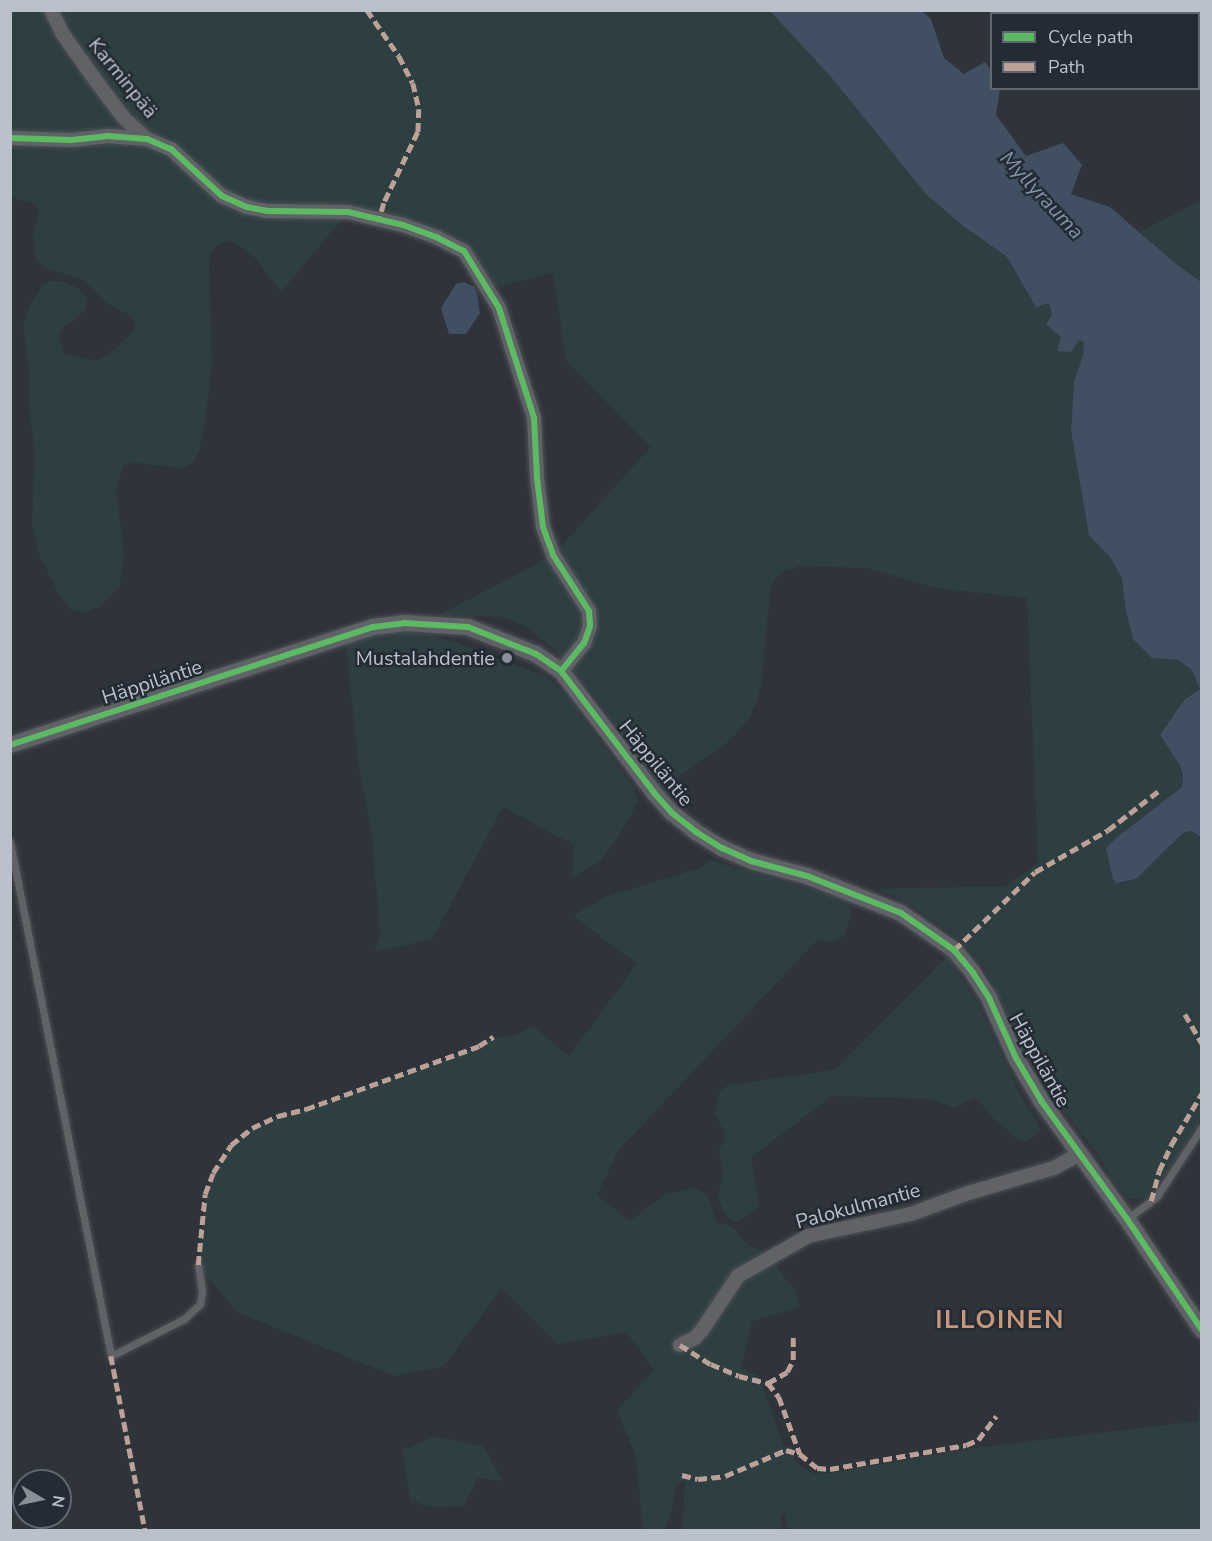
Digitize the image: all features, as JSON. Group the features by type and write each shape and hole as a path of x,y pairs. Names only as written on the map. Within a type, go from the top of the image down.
{"street":[{"name":"Karminpää","path":"51,10 62,33 96,81 123,117 147,139"},
{"path":"10,138 71,140 107,136 147,139 171,149 222,195 247,207 268,211 348,212 403,225 438,237 464,251 498,308 534,418 537,478 546,536 553,555 589,611 590,626 585,644 561,671"},
{"name":"Häppiläntie","path":"10,746 373,627 404,623 468,627 536,654 561,671 655,794 672,813 696,832 722,848 752,861 807,876 902,913 954,950 974,973 1031,1084 1202,1330"},
{"name":"Palokulmantie","path":"680,1345 695,1338 702,1330 738,1276 808,1236 911,1214 965,1194 1054,1168 1079,1154"}],"lane":[{"path":"10,842 111,1356 176,1324 200,1304 202,1292 198,1264"},
{"path":"1127,1219 1157,1196 1202,1127"}],"shaded area":[{"path":"10,11 770,11 831,77 926,194 962,225 1007,257 1036,307 1049,303 1052,307 1055,329 1061,337 1084,342 1083,356 1074,381 1071,431 1089,534 1110,557 1122,578 1125,605 1152,658 1178,660 1192,670 1200,689 1184,700 1160,735 1179,764 1183,774 1182,787 1106,848 1117,883 1126,882 1136,879 1184,832 1190,831 1201,837 1201,1120 1149,1198 1128,1199 1110,1177 1099,1155 1065,1113 1042,1078 983,966 962,941 908,903 877,889 1006,886 1038,863 1027,598 936,588 867,568 800,566 784,571 774,579 770,592 762,677 758,699 749,719 730,740 663,788 643,765 595,696 554,649 528,628 504,617 439,615 553,555 651,447 566,361 553,273 488,289 464,251 348,212 281,292 256,259 232,241 219,244 211,252 209,265 212,362 199,452 193,463 181,468 129,462 122,468 116,489 124,554 120,585 99,607 86,613 71,609 59,595 38,552 32,523 35,455 29,405 29,369 23,326 27,312 41,287 49,281 60,281 74,286 84,293 87,301 86,309 63,328 59,336 64,353 94,361 108,355 134,331 135,323 132,316 108,304 84,280 45,268 36,260 33,232 40,211 35,203 11,198"},
{"path":"1201,200 1201,282 1139,232"},
{"path":"403,632 431,635 545,676 567,697 613,759 634,789 638,802 617,839 600,861 572,879 574,845 503,807 432,939 374,952 380,936 372,836 358,761 346,645 375,635"},
{"path":"709,860 848,900 852,914 843,937 829,942 819,938 618,1151 597,1195 630,1221 666,1193 693,1188 702,1190 709,1199 717,1223 732,1226 749,1246 768,1252 789,1284 795,1289 800,1307 752,1321 741,1369 759,1376 784,1447 792,1447 795,1460 803,1469 816,1474 830,1473 966,1449 1198,1421 1201,1394 1201,1530 788,1530 785,1513 781,1515 781,1530 682,1530 685,1481 676,1484 670,1517 664,1530 643,1530 636,1457 617,1410 654,1370 626,1332 558,1344 502,1288 444,1366 394,1376 237,1312 198,1265 205,1194 213,1173 231,1145 252,1128 278,1116 306,1109 479,1046 493,1037 513,1036 533,1026 569,1056 637,964 573,916 602,898 700,868"},
{"path":"947,956 978,1004 1019,1092 1041,1130 1026,1142 1014,1136 993,1118 976,1097 953,1108 932,1099 832,1096 751,1157 759,1207 737,1222 726,1216 718,1198 723,1174 719,1148 725,1142 723,1129 714,1114 720,1091 728,1085 835,1070"},
{"path":"434,1437 483,1446 503,1481 478,1478 464,1506 430,1507 410,1500 402,1450"}],"water":[{"name":"Myllyrauma","path":"770,11 922,11 931,19 944,58 964,74 985,62 990,69 990,90 1000,90 996,115 1026,156 1063,143 1082,165 1071,194 1110,207 1176,264 1201,282 1201,837 1191,831 1184,832 1136,879 1117,883 1113,879 1106,848 1182,787 1183,774 1179,764 1160,735 1184,700 1200,689 1192,670 1178,660 1152,658 1133,639 1125,605 1122,578 1110,557 1089,535 1071,431 1074,381 1083,356 1084,342 1079,340 1071,352 1057,351 1061,337 1046,324 1052,315 1049,303 1036,307 1007,257 962,225 926,194 831,77"},
{"path":"464,282 474,287 480,313 466,334 449,334 441,308 456,284"}],"marked path":[{"path":"367,10 399,56 413,83 419,109 418,132 384,203 379,220"},
{"path":"954,950 1035,872 1108,830 1161,789"},
{"path":"1185,1014 1202,1043"},
{"path":"198,1265 205,1194 213,1173 231,1145 252,1128 278,1116 306,1109 479,1046 493,1037"},
{"path":"1151,1201 1159,1171 1171,1145 1202,1093"},
{"path":"680,1345 711,1364 739,1376 768,1383 787,1372 793,1360 793,1336"},
{"path":"111,1356 145,1530"},
{"path":"768,1383 779,1397 800,1454"},
{"path":"682,1475 698,1479 725,1476 786,1450 800,1454 817,1468 830,1469 966,1445 978,1440 996,1416"}],"cycle path":[{"path":"10,138 71,140 107,136 147,139 171,149 222,196 247,207 268,211 348,212 403,225 464,251 499,308 534,418 537,478 543,527 553,555 589,611 590,626 584,643 561,671"},
{"path":"10,745 373,627 404,623 468,627 536,654 561,671 655,794 672,813 696,832 722,848 751,861 807,876 901,913 954,950 973,973 989,998 1016,1058 1042,1102 1127,1219 1202,1330"}],"place":[{"name":"Mustalahdentie","path":"507,658"}],"district":[{"name":"ILLOINEN","path":"1000,1320"}]}
